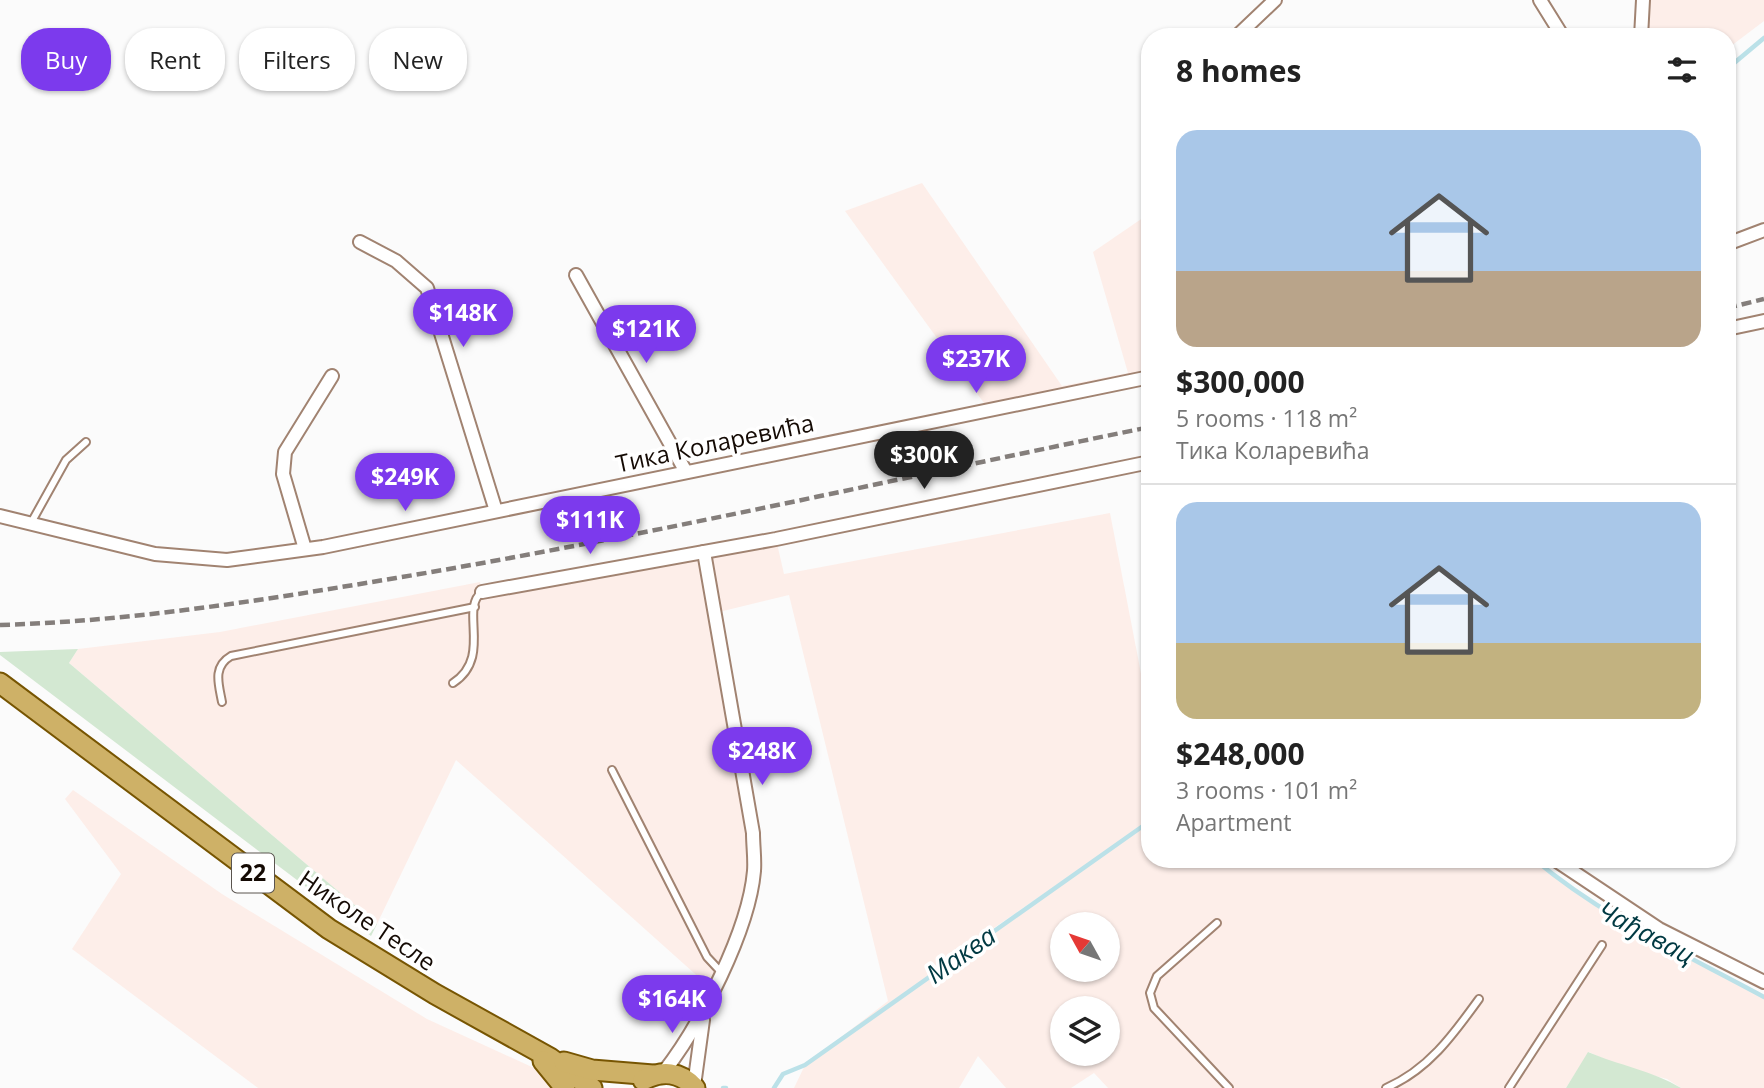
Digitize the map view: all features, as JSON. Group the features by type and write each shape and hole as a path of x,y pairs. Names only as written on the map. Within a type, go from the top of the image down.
{"main road":[{"name":"Николе Тесле","path":"0,683 329,929 435,995 542,1053 592,1088"},
{"name":"Николе Тесле","path":"542,1053 592,1070 658,1074"},
{"path":"542,1053 565,1088"},
{"path":"634,1088 658,1074"},
{"name":"22","path":"658,1074 675,1074 694,1087"}],"street":[{"path":"1245,28 1275,0"},
{"path":"1540,0 1557,28"},
{"path":"1641,28 1643,0"},
{"path":"1736,242 1764,230"},
{"path":"1736,244 1764,239"},
{"path":"360,242 396,261 427,288 496,511"},
{"path":"576,275 686,472"},
{"path":"1736,327 1764,321"},
{"path":"305,549 283,474 285,452 331,376"},
{"name":"Тика Коларевића","path":"0,516 155,554 227,560 305,549 1141,379"},
{"path":"482,592 704,552 1141,464"},
{"path":"658,1074 684,1047 704,1013 751,891 753,833 704,552"},
{"path":"1568,868 1659,929 1764,982"},
{"path":"694,1087 704,1013"}],"lane":[{"path":"30,525 48,488 66,460 86,442"},
{"path":"453,683 462,677 473,661 476,598 482,592"},
{"path":"222,702 218,674 222,662 231,656 475,607"},
{"path":"612,770 707,957 721,972"},
{"path":"1217,923 1157,975 1150,993 1154,1008 1229,1088"},
{"path":"1509,1088 1602,945"},
{"path":"1386,1088 1401,1082 1445,1047 1479,999"}],"shaded area":[{"path":"1643,0 1764,0 1764,21 1736,42 1736,28 1641,28"},
{"path":"922,183 1062,386 1128,373 1093,252 1141,219 1141,378 989,410 845,211"},
{"path":"1110,513 1141,673 1141,868 1546,868 1589,902 1658,943 1764,997 1764,1088 1681,1088 1667,1079 1621,1067 1589,1052 1566,1088 1108,1088 1094,1073 1071,1088 1006,1088 978,1056 959,1088 794,1088 805,1065 888,1001 789,595 715,613 754,870 713,990 456,760 377,924 69,663 78,649 220,632 480,582 482,592 776,539 784,574","holes":["1109,849 1054,889 972,943"]},
{"path":"73,790 222,894 427,1019 556,1078 565,1088 258,1088 72,949 121,874 65,799"}],"green space":[{"path":"78,649 69,663 377,924 371,936 0,655 0,652"},
{"path":"1588,1052 1659,1077 1681,1088 1566,1088"}],"waterway":[{"path":"1736,61 1764,38"},
{"name":"Маква","path":"774,1088 783,1074 805,1065 1141,827"},
{"name":"Чађавац","path":"1546,868 1617,917 1764,997"}],"railway":[{"path":"1736,306 1764,299"},
{"path":"0,625 149,614 490,562 1141,429"}]}
